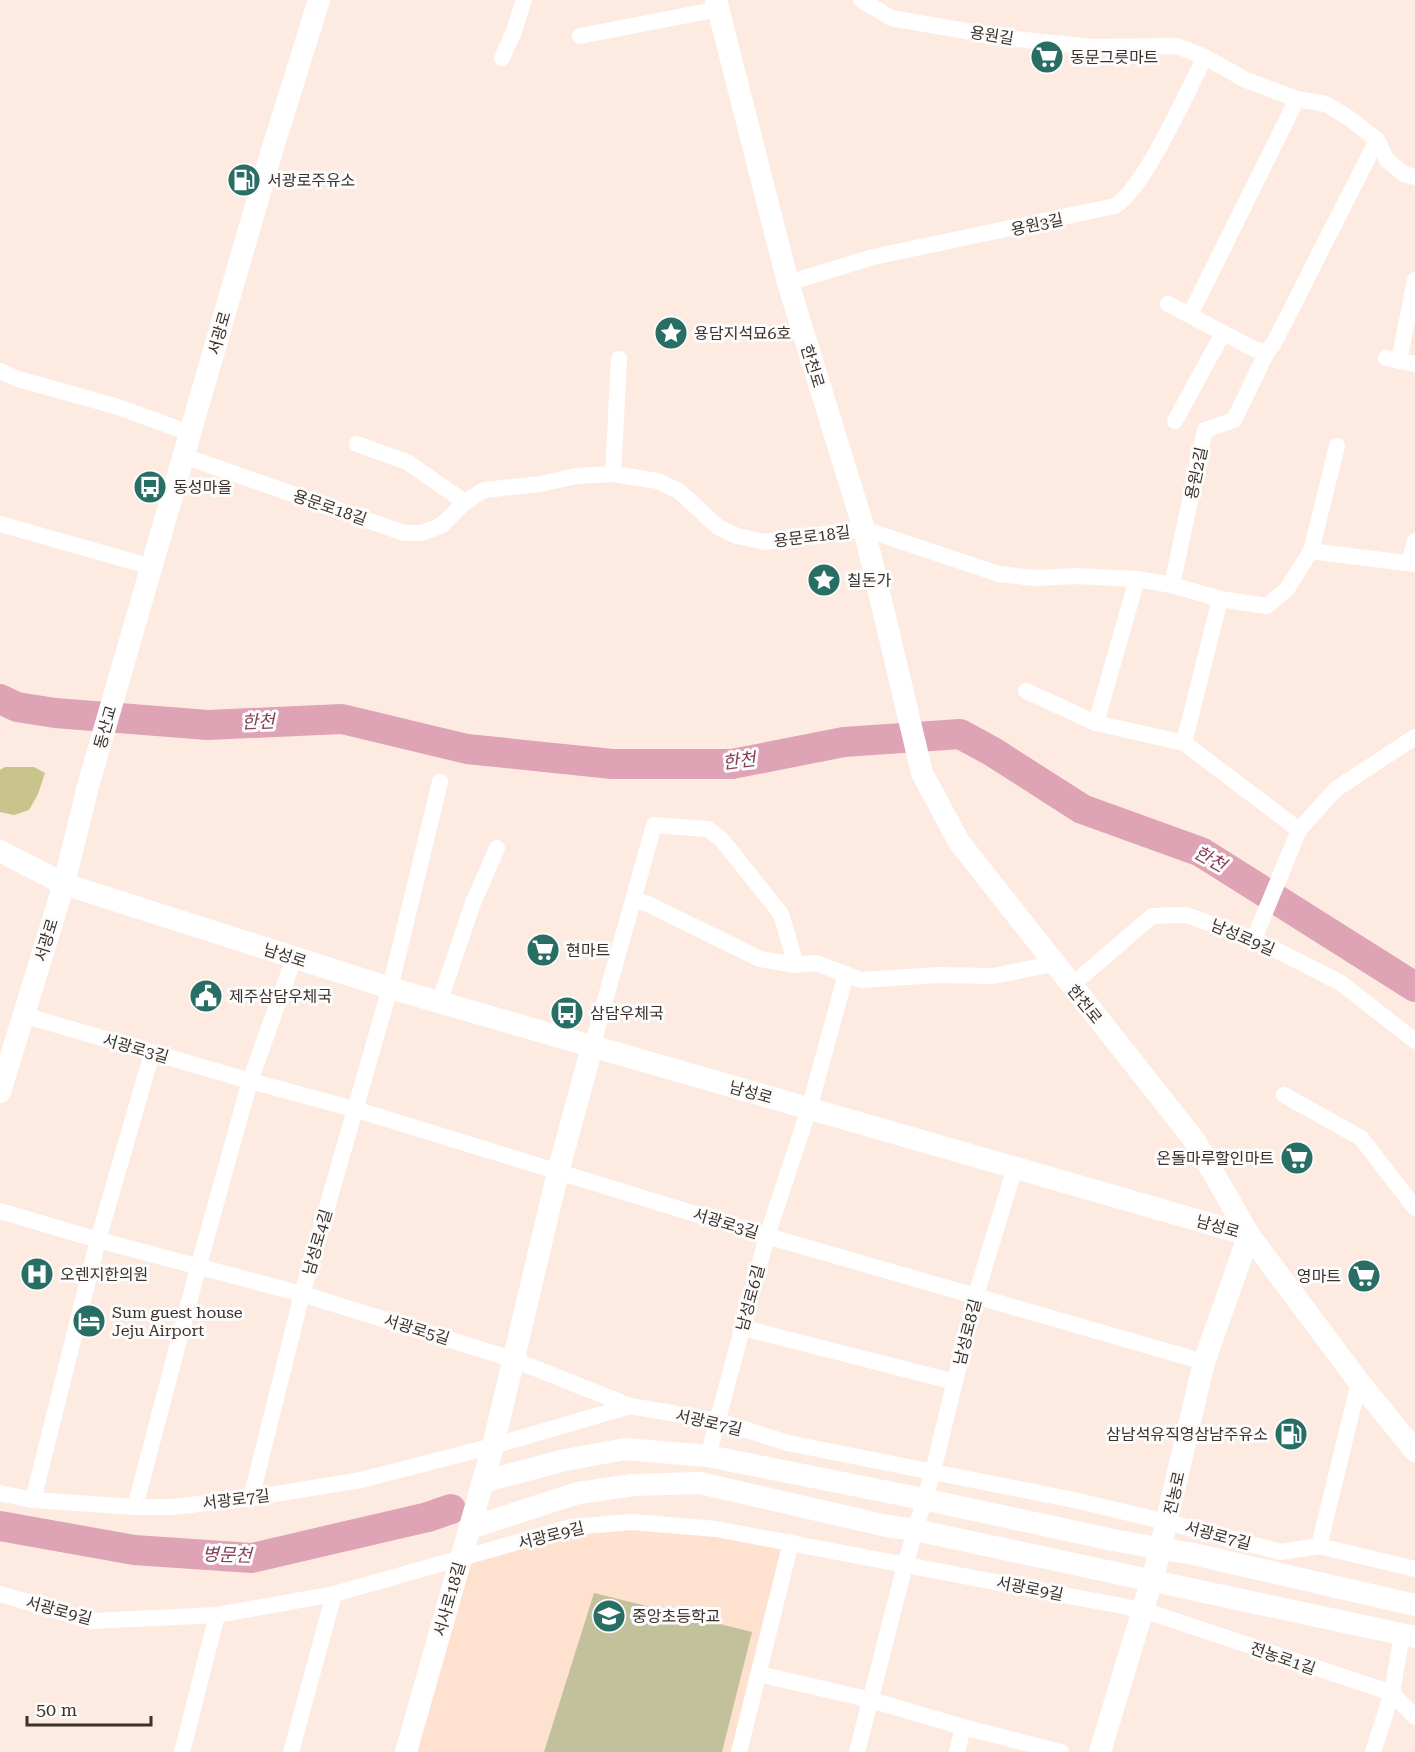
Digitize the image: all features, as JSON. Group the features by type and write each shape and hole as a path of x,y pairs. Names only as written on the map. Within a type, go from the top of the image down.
{"street":[{"name":"서광로","path":"122,668 270,157 319,0"},
{"path":"501,58 513,34 524,0"},
{"name":"용원길","path":"861,0 891,18 1006,38 1091,47 1177,46 1205,57 1246,80 1297,99 1326,104 1349,118 1377,140 1387,160 1404,174 1415,177"},
{"path":"580,36 718,4"},
{"name":"한천로","path":"718,4 788,283 864,529 922,773 958,842 1195,1141 1249,1235"},
{"name":"용원3길","path":"788,283 873,257 1115,207 1124,201 1145,171 1205,57"},
{"path":"1190,315 1297,99"},
{"name":"용원2길","path":"1172,585 1205,430 1234,420 1377,140"},
{"path":"1400,361 1415,280"},
{"path":"1168,304 1256,350 1267,352"},
{"path":"1175,421 1223,333"},
{"path":"612,474 619,359"},
{"path":"0,371 18,379 115,406 190,433"},
{"path":"357,444 407,462 465,502"},
{"name":"용문로18길","path":"184,456 404,533 422,533 442,525 465,502 484,490 612,474 657,481 679,491 718,527 737,536 765,542 864,529 999,574 1034,578 1077,576 1137,579 1172,585 1220,599 1267,606 1287,589 1311,551 1337,446"},
{"path":"0,524 152,567"},
{"path":"1311,551 1412,564 1415,541"},
{"path":"1096,723 1137,579"},
{"path":"1184,743 1220,599"},
{"name":"동산교","path":"88,786 122,668"},
{"path":"1026,691 1096,723 1184,743 1299,830"},
{"path":"1254,939 1299,830 1336,789 1415,737"},
{"name":"남성로4길","path":"251,1498 302,1294 390,988 440,782"},
{"name":"서광로","path":"0,1092 63,884 88,786"},
{"path":"493,1446 558,1172 654,825 708,829 722,840 781,914 796,965"},
{"path":"440,1003 473,903 497,848"},
{"name":"남성로","path":"0,851 63,884 390,988 1249,1235 1359,1382 1411,1438"},
{"path":"634,900 648,904 760,959 796,965 816,963 861,980 937,975 993,976 1053,964"},
{"name":"남성로9길","path":"1071,986 1152,916 1186,915 1254,939 1341,983 1415,1041"},
{"path":"135,1507 250,1081 294,958"},
{"name":"남성로6길","path":"708,1456 767,1236 809,1109 846,974"},
{"name":"서광로3길","path":"23,1015 354,1109 767,1236 1204,1362"},
{"path":"33,1500 98,1240 152,1053"},
{"path":"1284,1095 1361,1138 1415,1208"},
{"name":"남성로8길","path":"857,1752 905,1565 933,1471 976,1295 1015,1167"},
{"name":"서광로5길","path":"0,1211 198,1268 302,1294 512,1359 630,1406"},
{"name":"전농로","path":"1100,1752 1167,1522 1204,1362 1249,1235"},
{"path":"743,1328 955,1382"},
{"path":"1319,1546 1359,1382"},
{"name":"서광로7길","path":"0,1493 33,1500 135,1507 173,1507 251,1498 361,1480 493,1446 630,1406 718,1421 788,1443 933,1471 1167,1522 1281,1552 1319,1546 1415,1569"},
{"name":"서사로18길","path":"406,1752 493,1446"},
{"path":"482,1482 565,1460 625,1449 708,1456 923,1499 1415,1605"},
{"path":"470,1528 578,1492 633,1485 700,1484 887,1526 915,1530 1408,1636 1374,1752"},
{"name":"서광로9길","path":"0,1595 91,1621 217,1615 334,1594 571,1527 632,1522 716,1529 1143,1610"},
{"path":"739,1752 790,1542"},
{"path":"291,1752 334,1594"},
{"name":"전농로1길","path":"1143,1610 1392,1694 1415,1717"},
{"path":"182,1752 217,1615"},
{"path":"759,1674 871,1700 1061,1752"},
{"path":"957,1752 963,1727"}],"shaded area":[{"path":"5,767 34,767 45,773 38,794 29,810 14,815 0,812 0,770"},
{"name":"중앙초등학교","path":"632,1522 791,1542 739,1752 406,1752 461,1559"},
{"path":"594,1593 752,1632 722,1752 544,1752"}],"waterway":[{"name":"한천","path":"0,699 17,707 55,713 208,725 342,719 467,749 612,764 732,764 844,742 960,734 993,752 1082,809 1201,852 1415,987"},
{"name":"병문천","path":"0,1526 134,1550 252,1558 428,1517 451,1509"}],"place":[{"name":"동문그릇마트","path":"1047,57"},
{"name":"서광로주유소","path":"244,180"},
{"name":"용담지석묘6호","path":"671,333"},
{"name":"동성마을","path":"150,487"},
{"name":"칠돈가","path":"824,580"},
{"name":"현마트","path":"543,950"},
{"name":"제주삼담우체국","path":"206,996"},
{"name":"삼담우체국","path":"567,1013"},
{"name":"온돌마루할인마트","path":"1297,1158"},
{"name":"오렌지한의원","path":"37,1274"},
{"name":"영마트","path":"1364,1276"},
{"name":"Sum guest house Jeju Airport","path":"89,1321"},
{"name":"삼남석유직영삼남주유소","path":"1291,1434"},
{"name":"중앙초등학교","path":"609,1616"}]}
